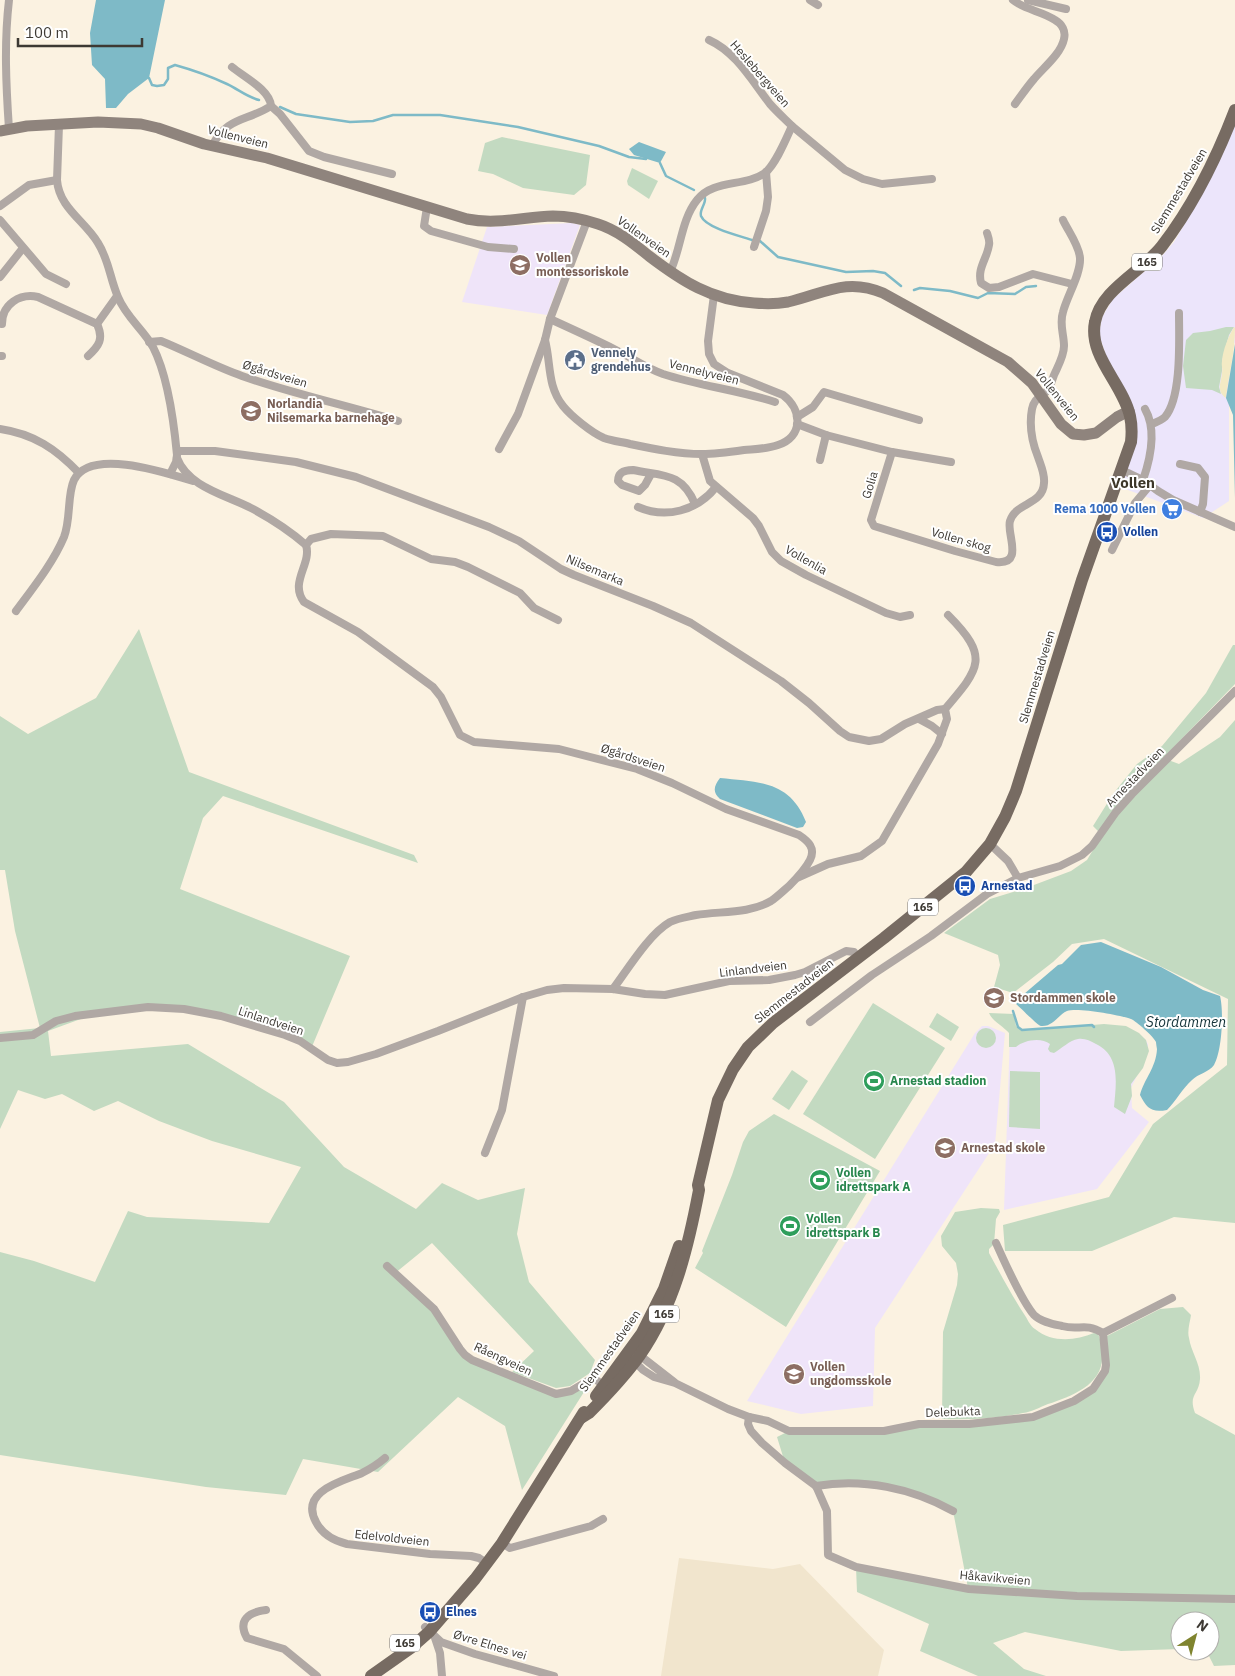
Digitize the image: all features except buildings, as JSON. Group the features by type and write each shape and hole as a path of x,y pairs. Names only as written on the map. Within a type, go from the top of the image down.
{"main road":[{"name":"Slemmestadveien","path":"371,1676 430,1632 445,1612 466,1591 488,1564 561,1446 581,1418 589,1413 607,1388 635,1356 660,1320 682,1268 699,1190 698,1185 718,1100 728,1078 742,1056 773,1022 858,958 966,872 990,844 1005,817 1016,791 1082,580 1122,470 1131,439 1132,424 1129,411 1098,350 1094,331 1096,319 1101,306 1107,298 1152,258 1173,232 1213,162 1235,110"},
{"name":"Vollenveien","path":"4,130 109,122 141,124 212,146 267,158 459,217 497,222 554,216 572,217 605,226 618,233 670,272 694,287 714,295 753,303 779,303 845,286 869,287 1003,359 1022,373 1042,395 1061,424 1076,434 1088,435 1098,432 1117,417 1129,411"},
{"name":"Slemmestadveien","path":"365,1676 430,1632"}],"street":[{"path":"4,130 5,52 9,0"},
{"path":"810,0 818,5"},
{"path":"1013,0 1019,6 1057,21 1062,26 1064,33 1064,41 1058,52 1015,104"},
{"path":"1028,0 1066,9"},
{"name":"Heslebergveien","path":"709,40 730,53 772,105 792,126 845,170 863,179 882,184 932,179"},
{"path":"232,67 266,93 270,99 270,106"},
{"path":"212,146 218,134 232,122 256,114 270,106"},
{"path":"270,106 280,114 309,151 324,157 392,174"},
{"path":"59,125 58,188 66,207 88,230 103,252 117,296 127,314 149,342 162,369 180,467 195,481"},
{"path":"670,272 688,214 698,198 708,190 748,181 766,172 782,149 792,126"},
{"path":"754,247 766,211 768,197 766,172"},
{"path":"0,206 29,185 57,180"},
{"path":"427,207 424,226 431,231 488,247 514,248"},
{"path":"0,220 46,274 66,284"},
{"path":"1042,395 1048,389 1063,352 1061,320 1080,258 1063,220"},
{"path":"499,449 518,414 545,340 550,319 587,221"},
{"path":"987,233 989,244 979,276 981,283 989,288 999,287 1033,274 1072,284"},
{"path":"0,277 23,248"},
{"path":"714,295 708,342 709,354 714,364 728,373 783,395 792,403 797,421 826,435 892,452 951,462"},
{"path":"2,324 3,316 10,304 18,298 28,296 46,300 97,324"},
{"path":"88,356 99,346 101,340 97,324 117,296"},
{"path":"1152,424 1164,419 1174,397 1179,356 1179,313"},
{"name":"Vennelyveien","path":"550,319 603,343 662,374 774,402"},
{"path":"545,340 549,374 560,401 571,415 604,438 681,453 702,454 775,446 789,439 797,421 813,407 824,392 919,420"},
{"name":"Øgårdsveien","path":"149,342 161,341 242,376 316,399 398,421"},
{"name":"Vollen skog","path":"872,523 878,528 955,551 996,562 1007,560 1011,556 1014,547 1009,527 1012,516 1017,510 1037,499 1044,488 1044,474 1033,443 1030,423 1033,403 1042,395"},
{"path":"1112,550 1146,482 1152,424 1146,408"},
{"path":"0,430 19,433 49,446 79,473"},
{"path":"820,460 826,435"},
{"name":"Nilsemarka","path":"177,454 215,451 296,462 356,478 489,527 519,541 561,569 691,623 781,681 849,737 869,742 881,740 905,724 945,709"},
{"name":"Golia","path":"872,523 892,452"},
{"path":"170,474 177,454"},
{"name":"Vollenlia","path":"702,454 708,477 716,487 753,518 762,531 772,552 785,564 886,613 900,617 910,615"},
{"path":"16,611 41,576 63,540 69,516 72,486 79,473 94,466 112,463 170,474 195,481 252,508 306,544 311,539 326,535 383,536 431,559 455,562 468,566 520,593 534,608 558,620"},
{"path":"1180,464 1198,468 1203,472 1205,477 1203,504 1200,512"},
{"path":"1122,470 1146,482 1166,497 1235,527"},
{"path":"651,474 669,476 679,480 689,492 695,504"},
{"path":"638,507 656,513 671,513 707,498 716,487"},
{"name":"Øgårdsveien","path":"306,544 308,551 298,588 304,602 358,632 433,687 441,697 460,735 474,742 484,744 559,749 637,769 672,783 726,809 799,835 808,841 812,848 812,857 799,876"},
{"path":"613,988 659,929 668,924 680,918 758,906 770,901 799,876 828,864 861,856 879,844 942,736 947,719 945,709 971,678 976,660 975,651 971,642 948,615"},
{"name":"Arnestadveien","path":"810,1022 872,975 931,936 978,900 1018,878 1060,866 1082,855 1092,846 1116,812 1132,794 1235,691"},
{"path":"918,718 932,726 942,736"},
{"path":"990,844 1008,861 1018,878"},
{"name":"Linlandveien","path":"0,1038 33,1034 56,1021 75,1016 148,1008 184,1009 220,1016 285,1036 300,1041 328,1060 337,1063 348,1062 438,1031 523,997 547,990 613,988 645,994 665,995 729,982 769,980 795,975 805,972 846,951 854,952 858,958"},
{"path":"485,1152 502,1110 523,997"},
{"path":"996,1243 1022,1296 1034,1315 1050,1323 1066,1327 1090,1326 1103,1332 1172,1298"},
{"name":"Råengveien","path":"387,1266 434,1309 460,1349 472,1360 556,1394 571,1391 593,1378 607,1388"},
{"name":"Delebukta","path":"749,1417 768,1421 789,1431 884,1431 919,1424 969,1424 1034,1417 1074,1401 1093,1390 1100,1380 1106,1365 1103,1332"},
{"path":"635,1356 654,1376 676,1383 728,1409 749,1417"},
{"name":"Håkavikveien","path":"749,1417 748,1424 751,1431 762,1443 816,1486 827,1511 828,1555 856,1567 968,1589 1087,1597 1235,1599"},
{"name":"Edelvoldveien","path":"385,1458 369,1470 336,1482 320,1493 314,1503 313,1517 320,1529 335,1540 347,1544 430,1554 471,1556 488,1564"},
{"path":"816,1486 832,1483 864,1483 918,1494 953,1511"},
{"path":"502,1543 510,1548 591,1526 602,1519"},
{"path":"266,1610 256,1611 246,1618 244,1632 247,1638 284,1649 317,1676"},
{"path":"430,1632 440,1654 442,1676"},
{"name":"Øvre Elnes vei","path":"430,1632 441,1642 475,1654 554,1676"}],"shaded area":[{"path":"1235,124 1235,343 1229,344 1229,501 1203,518 1120,487 1136,441 1100,338 1100,328 1102,317 1113,299 1162,256 1174,242"},
{"name":"Vollen montessoriskole","path":"572,223 580,225 547,315 462,302 487,227"},
{"path":"982,1026 988,1026 1005,1033 995,1144 875,1328 873,1406 801,1414 747,1401 975,1033"},
{"path":"1010,1034 1145,1039 1148,1044 1148,1053 1131,1088 1132,1108 1149,1122 1097,1189 1004,1210"},
{"path":"679,1558 773,1569 800,1564 884,1650 878,1676 661,1676"}],"green space":[{"path":"502,137 590,155 586,185 574,195 523,188 493,174 478,171 485,143"},
{"path":"632,168 658,181 649,199 628,185 627,181"},
{"path":"1234,327 1229,335 1222,361 1219,387 1221,394 1212,390 1186,388 1183,366 1186,340 1193,333"},
{"path":"139,629 189,772 414,855 418,863 223,796 203,818 180,889 350,956 311,1049 290,1034 184,1007 108,1009 48,1031 51,1056 188,1044 284,1102 344,1167 416,1209 442,1183 478,1200 525,1188 517,1234 529,1282 595,1360 590,1373 570,1386 556,1388 512,1372 534,1351 432,1243 394,1274 439,1316 458,1350 548,1394 589,1384 522,1490 505,1426 458,1397 378,1472 303,1459 286,1495 206,1487 0,1455 0,1252 34,1261 95,1282 128,1211 147,1217 269,1223 301,1167 212,1141 159,1121 118,1101 94,1111 62,1094 45,1099 18,1090 0,1129 0,1032 40,1028 15,931 5,870 0,870 0,716 28,734 96,698"},
{"path":"1233,645 1235,645 1235,684 1163,758 1179,764 1220,737 1235,720 1235,1223 1174,1217 1092,1251 1005,1251 1003,1225 1109,1197 1153,1124 1227,1065 1228,999 1104,939 1072,944 1053,962 1013,993 994,987 1000,965 998,955 944,933 990,899 1071,871 1087,860 1102,835 1093,826 1113,794 1137,764 1162,746 1206,693"},
{"name":"Arnestad stadion","path":"873,1003 945,1048 875,1159 803,1114"},
{"path":"937,1013 959,1027 951,1041 929,1027"},
{"path":"989,1013 1014,1014 1016,1026 1022,1031 1104,1024 1126,1026 1139,1033 1146,1040 1149,1051 1143,1068 1131,1084 1132,1096 1125,1114 1114,1107 1115,1071 1110,1056 1104,1049 1085,1039 1072,1041 1054,1053 1048,1049 1050,1044 1037,1040 1028,1041 1016,1047 1009,1047 1009,1033"},
{"path":"986,1028 993,1031 996,1038 993,1045 986,1048 979,1045 976,1038 979,1031"},
{"path":"792,1070 808,1081 789,1110 772,1099"},
{"path":"1010,1071 1040,1072 1040,1129 1009,1127"},
{"path":"774,1114 880,1171 786,1327 695,1268 703,1253 702,1251 743,1142 749,1131"},
{"path":"981,1208 999,1209 1000,1212 996,1219 994,1244 989,1249 989,1253 1033,1328 1042,1334 1056,1339 1071,1339 1094,1333 1098,1334 1102,1364 1093,1381 1085,1387 1076,1393 1033,1411 993,1418 942,1419 943,1332 957,1285 958,1274 956,1263 942,1246 941,1236 955,1212"},
{"path":"1183,1307 1191,1315 1188,1335 1200,1374 1199,1384 1193,1398 1195,1413 1235,1435 1235,1665 1214,1666 1212,1661 1220,1661 1220,1611 1170,1611 1170,1649 1121,1651 1025,1632 993,1643 1024,1669 1046,1676 978,1676 920,1651 929,1624 857,1592 856,1567 968,1588 953,1511 918,1494 865,1483 816,1486 785,1463 777,1437 789,1431 884,1431 1033,1417 1093,1389 1108,1365 1107,1336 1160,1309"}],"sand":[{"path":"1234,327 1234,346 1226,398 1220,390 1223,352"}],"water":[{"path":"96,0 165,0 149,78 128,94 116,108 106,108 105,79 92,65 90,33"},
{"path":"639,142 666,152 660,163 634,155 629,149"},
{"path":"1235,344 1235,498 1233,415 1226,398"},
{"path":"720,778 760,783 782,791 791,798 806,822 803,827 797,828 720,799 715,789"},
{"name":"Stordammen","path":"1101,942 1161,967 1203,990 1220,996 1222,1031 1217,1059 1214,1065 1197,1076 1185,1087 1167,1110 1153,1110 1140,1095 1152,1068 1157,1049 1155,1040 1133,1020 1109,1014 1072,1010 1067,1011 1049,1025 1041,1026 1016,1004 1024,994 1058,965 1062,964 1081,945"}],"waterway":[{"path":"149,78 152,85 164,85 168,79 168,68 175,65 214,78 259,100"},
{"path":"280,107 296,114 350,122 373,121 393,115 440,115 518,127 599,146 629,157 646,159"},
{"path":"660,163 666,176 694,190"},
{"path":"705,198 701,214 704,220 724,231 752,240"},
{"path":"760,241 778,257 846,272 873,271 885,273 901,286"},
{"path":"914,290 920,288 950,291 978,298 988,293 1015,294 1026,287 1036,286"},
{"path":"1013,1011 1018,1027 1022,1030 1092,1025 1094,1027"}],"place":[{"name":"Vollen montessoriskole","path":"520,265"},
{"name":"Vennely grendehus","path":"575,360"},
{"name":"Norlandia Nilsemarka barnehage","path":"251,411"},
{"name":"Rema 1000 Vollen","path":"1172,509"},
{"name":"Vollen","path":"1107,532"},
{"name":"Arnestad","path":"965,886"},
{"name":"Stordammen skole","path":"994,998"},
{"name":"Arnestad stadion","path":"874,1081"},
{"name":"Arnestad skole","path":"945,1148"},
{"name":"Vollen idrettspark A","path":"820,1180"},
{"name":"Vollen idrettspark B","path":"790,1226"},
{"name":"Vollen ungdomsskole","path":"794,1374"},
{"name":"Elnes","path":"430,1612"}],"district":[{"name":"Vollen","path":"1133,483"}]}
